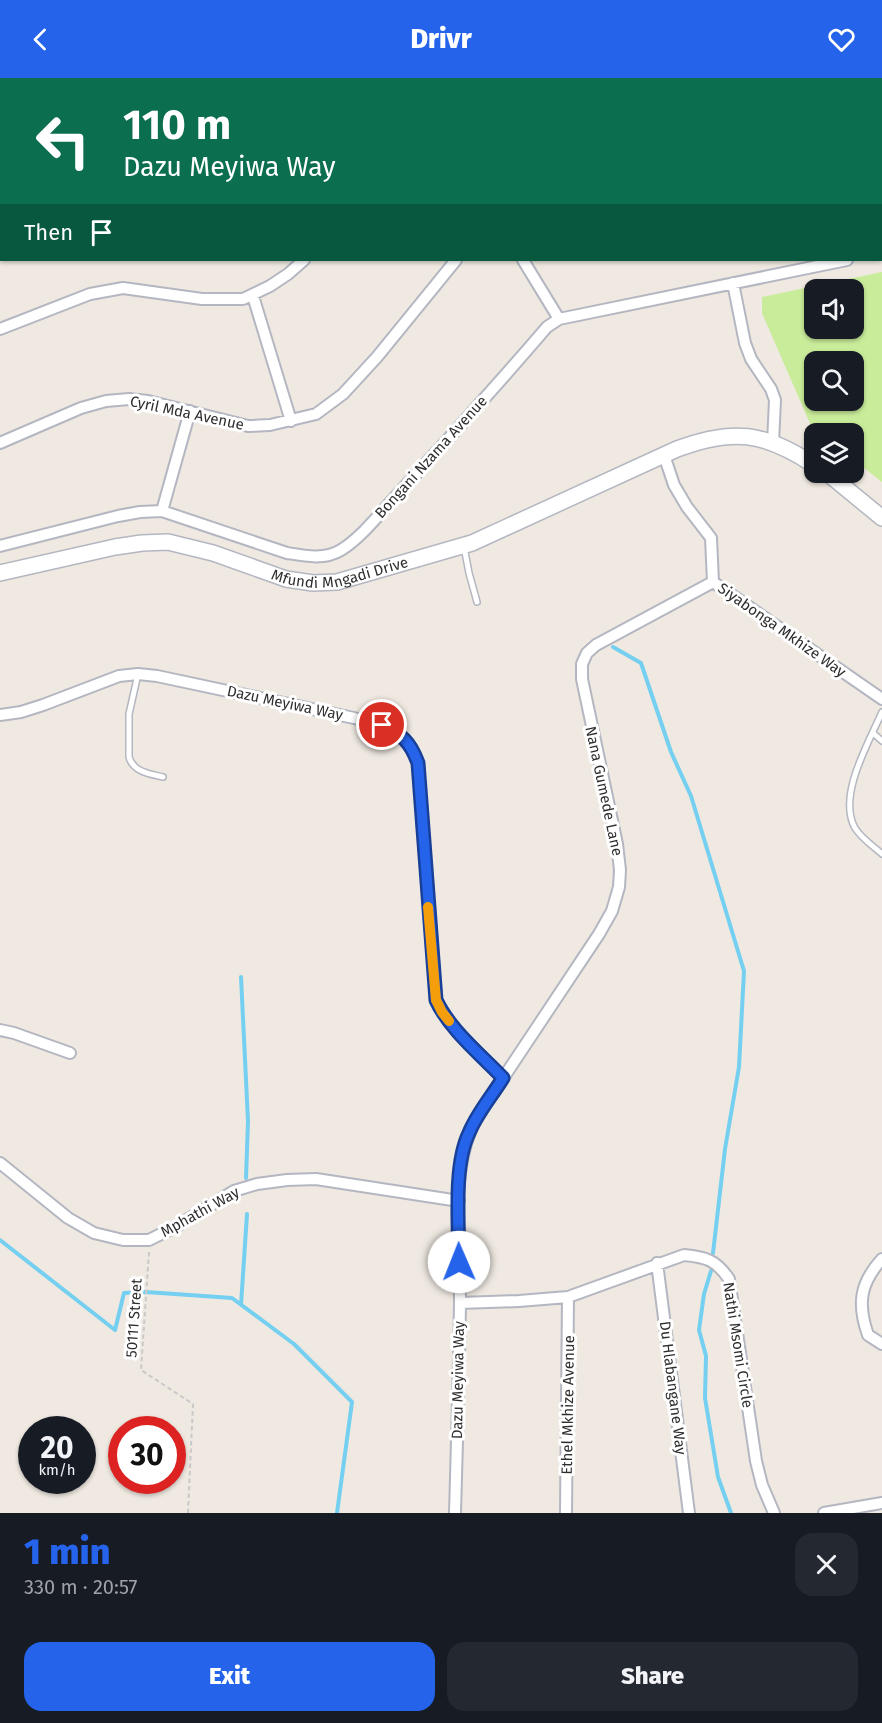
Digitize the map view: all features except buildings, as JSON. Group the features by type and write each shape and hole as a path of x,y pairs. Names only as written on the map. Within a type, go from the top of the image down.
{"street":[{"path":"0,329 90,294 123,288 224,300 243,299 253,296 288,274 303,261"},
{"name":"Cyril Mda Avenue","path":"0,443 81,408 106,401 129,399 248,426 270,425 316,414 343,394 455,261"},
{"path":"524,261 559,319"},
{"name":"Bongani Nzama Avenue","path":"0,546 118,516 162,511 287,553 307,557 340,551 355,539 428,462 547,327 559,319 842,261"},
{"path":"733,283 751,359 771,389 775,400 773,443"},
{"path":"253,296 291,421"},
{"path":"162,511 190,411"},
{"name":"Mfundi Mngadi Drive","path":"0,573 115,547 168,542 193,547 286,579 313,583 337,582 464,546 500,532 664,455 712,437 733,435 758,439 773,443 804,459"},
{"path":"664,455 674,485 711,538 713,582"},
{"path":"839,483 882,518"},
{"name":"Siyabonga Mkhize Way","path":"586,653 617,632 713,582 882,699"},
{"name":"Nana Gumede Lane","path":"503,1078 599,934 612,911 620,887 617,844 582,679 582,664 586,653"},
{"name":"Dazu Meyiwa Way","path":"0,715 43,705 119,676 138,674 157,676 382,725 399,734 412,746 418,763 420,779 436,1000 452,1025 503,1078 468,1134 462,1158 459,1201 460,1303 455,1513"},
{"path":"0,1030 70,1053"},
{"name":"Mphathi Way","path":"0,1163 68,1218 94,1233 123,1240 150,1240 234,1191 257,1184 287,1180 316,1179 459,1201"},
{"name":"Nathi Msomi Circle","path":"460,1303 568,1297 684,1255 703,1257 715,1263 729,1280 756,1461 762,1485 774,1513"},
{"path":"882,1259 867,1280 862,1293 864,1323 868,1335 882,1344"},
{"name":"Du Hlabangane Way","path":"657,1263 689,1513"},
{"name":"Ethel Mkhize Avenue","path":"567,1513 568,1297"},
{"path":"824,1513 882,1503"}],"lane":[{"path":"464,546 477,602"},
{"path":"138,674 129,714 130,762 140,771 163,777"},
{"path":"882,712 857,769 850,804 856,829 882,854"},
{"path":"873,733 882,741"}],"path":[{"name":"50111 Street","path":"150,1240 141,1370 193,1404 188,1513"}],"green space":[{"path":"882,272 882,482 864,468 864,423 810,423 805,411 864,411 864,351 804,351 804,410 762,313 762,297 804,288 804,339 864,339 864,279 848,279"}],"waterway":[{"path":"613,647 641,663 671,752 691,796 744,971 739,1067 725,1149 713,1253"},
{"path":"241,977 248,1121 246,1178"},
{"path":"241,1305 247,1214"},
{"path":"0,1240 115,1330 124,1293 146,1292 232,1298 294,1344 352,1402 337,1513"},
{"path":"711,1271 704,1294 699,1330 706,1356 705,1398 718,1477 731,1513"}],"slow traffic":[{"path":"428,907 436,1000 449,1021"}],"route":[{"path":"382,725 399,734 412,746 418,763 436,1000 452,1025 503,1078 476,1119 464,1145 459,1201 459,1262"}]}
